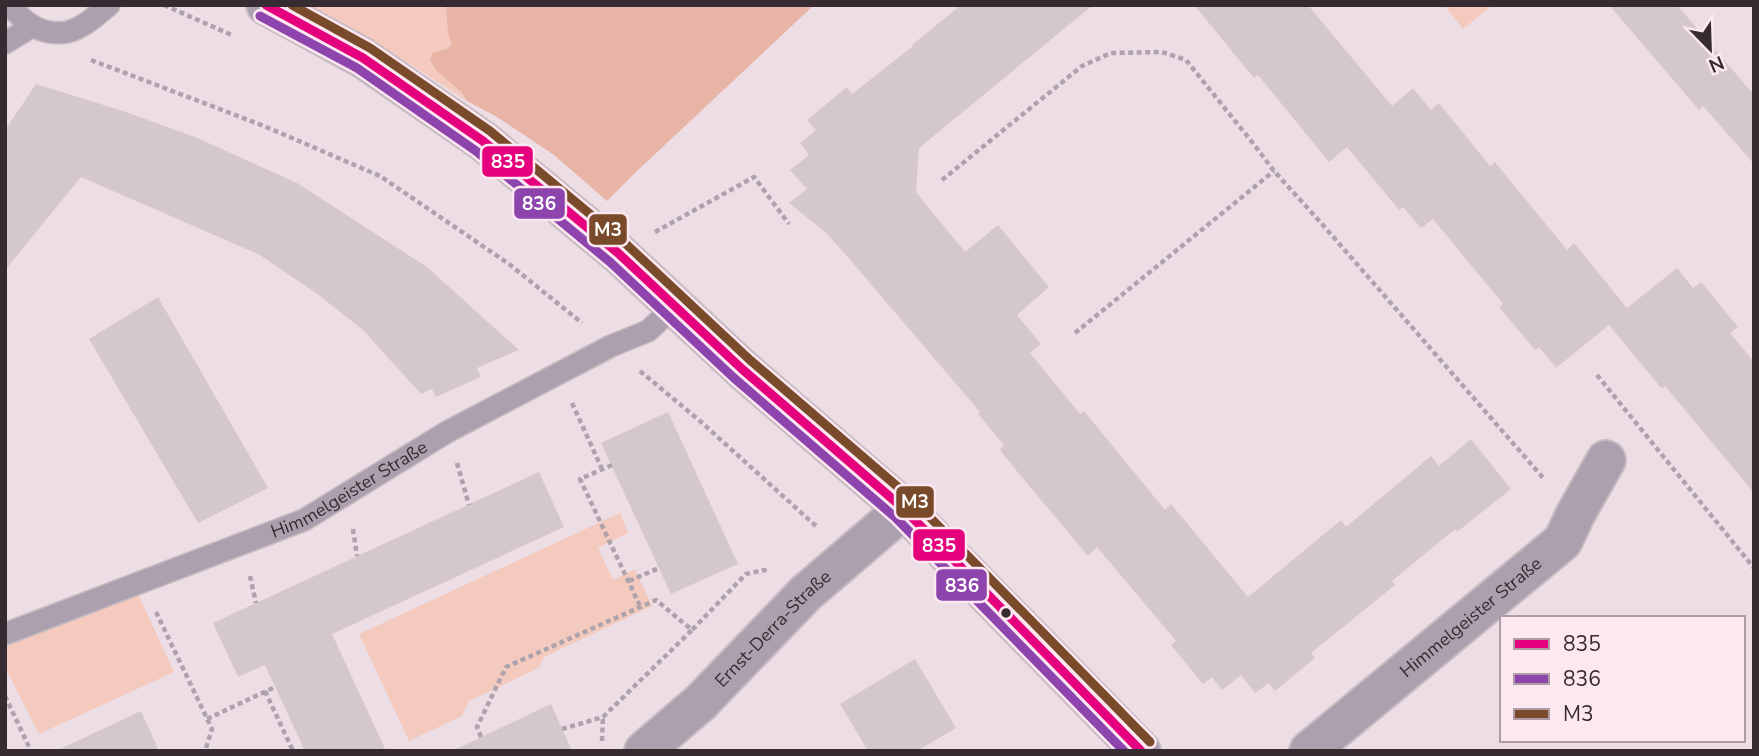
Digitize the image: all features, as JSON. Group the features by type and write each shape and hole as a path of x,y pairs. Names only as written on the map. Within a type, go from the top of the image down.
{"street":[{"path":"266,5 363,58 484,141 618,253 742,369 904,509 1141,751"},
{"name":"Himmelgeister Straße","path":"1309,751 1563,541 1606,460"},
{"name":"Ernst-Derra-Straße","path":"643,751 701,702 806,593 904,509"}],"lane":[{"path":"11,5 31,27 52,32 68,32 86,24 108,5"},
{"path":"5,43 31,27"},
{"name":"Himmelgeister Straße","path":"5,634 304,520 447,432 611,346 648,331 675,306"}],"path":[{"path":"164,5 236,36"},
{"path":"942,180 1082,66 1111,53 1162,52 1186,60 1274,171 1575,515"},
{"path":"88,58 264,126 380,176 509,264 611,346 700,421 849,556"},
{"path":"1075,333 1274,171"},
{"path":"618,253 754,177 789,224"},
{"path":"559,373 602,469"},
{"path":"1597,375 1754,568"},
{"path":"612,465 580,479 640,606"},
{"path":"629,581 659,568"},
{"path":"562,729 603,717 746,574 764,570 783,576 806,593"},
{"path":"142,582 212,729 205,751"},
{"path":"481,737 477,727 506,667 656,600 692,630"},
{"path":"207,719 275,687"},
{"path":"265,691 293,751"},
{"path":"5,696 31,751"},
{"path":"601,751 603,717"}],"shaded area":[{"path":"308,5 446,5 448,34 452,45 432,53 467,101 389,51"},
{"path":"446,5 814,5 607,201 554,155 497,117 467,101 461,92 437,71 430,60 432,53 452,45 448,34"},
{"path":"1444,5 1493,5 1463,29"},
{"path":"620,513 628,533 598,548 613,580 635,569 652,606 544,657 539,668 469,701 462,716 409,741 359,634"},
{"path":"138,594 174,672 39,734 5,667 5,644"}],"building":[{"path":"961,5 1093,5 919,148 916,192 965,252 998,225 1049,287 1017,315 1041,344 1030,353 1080,414 1084,411 1165,510 1171,504 1248,597 1341,520 1346,527 1431,456 1439,466 1471,439 1511,489 1457,532 1455,529 1392,581 1395,585 1311,653 1315,658 1275,691 1269,683 1255,693 1241,675 1222,690 1212,677 1203,684 1171,645 1176,641 1097,547 1088,556 1020,475 1000,450 1004,445 978,414 980,412 840,248 824,231 789,203 807,189 790,170 809,155 800,143 816,130 807,120 847,87 852,94"},
{"path":"1194,5 1308,5 1392,106 1413,88 1431,110 1439,103 1490,166 1495,162 1567,250 1574,243 1627,308 1677,268 1693,288 1701,282 1738,327 1730,333 1754,362 1754,493 1665,386 1662,389 1609,325 1556,368 1539,347 1535,350 1499,307 1503,304 1433,219 1421,228 1403,207 1399,210 1347,147 1329,162 1258,75 1254,78"},
{"path":"1609,5 1677,5 1754,95 1754,164 1703,106 1699,110"},
{"path":"36,84 195,137 297,183 427,267 519,350 477,368 481,377 436,397 432,389 421,394 363,330 316,293 260,255 81,177 5,270 5,130"},
{"path":"158,297 268,488 198,523 89,339"},
{"path":"668,412 738,564 671,594 601,443"},
{"path":"539,472 564,527 332,634 386,751 305,751 265,665 238,677 213,623"},
{"path":"915,659 956,728 917,751 868,751 840,704"},
{"path":"551,704 572,751 452,751"},
{"path":"141,711 159,751 56,751"}],"transit line":[{"name":"835","path":"266,5 363,58 483,141 618,253 742,369 904,509 1141,751"},
{"name":"M3","path":"292,5 370,48 490,131 626,244 750,360 913,500 1150,742"},
{"name":"836","path":"260,16 357,68 476,151 610,262 734,378 896,518 1124,751"}]}
